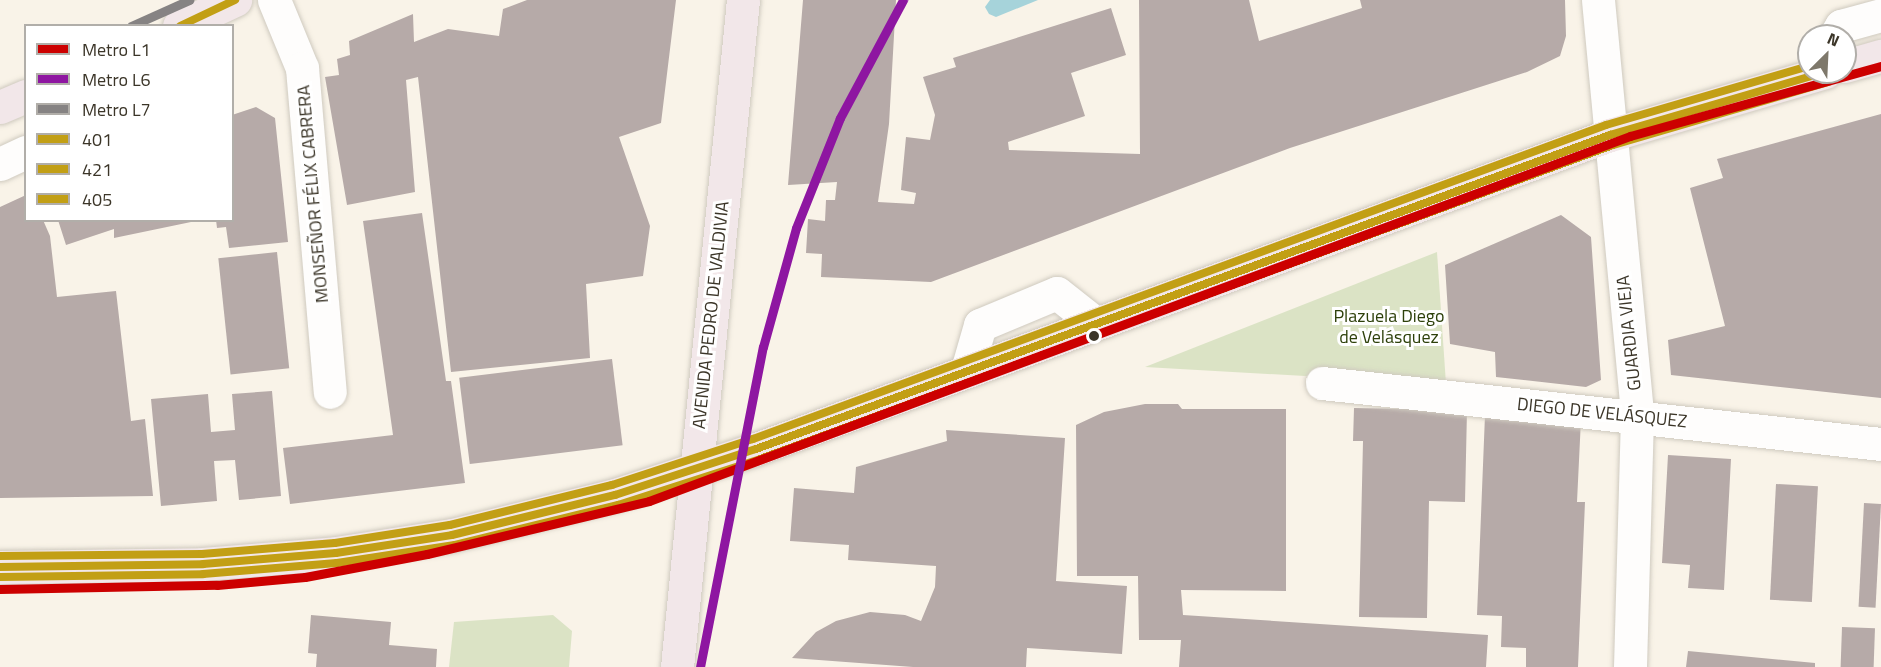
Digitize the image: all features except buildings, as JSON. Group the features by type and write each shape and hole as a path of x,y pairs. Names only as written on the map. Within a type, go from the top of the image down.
{"main road":[{"path":"183,24 235,0"},
{"name":"AVENIDA PEDRO DE VALDIVIA","path":"677,667 743,0"},
{"path":"1857,63 1881,56"},
{"path":"0,567 203,564 336,553 524,519 696,469 1611,135 1797,79"},
{"path":"0,107 24,97"}],"street":[{"name":"MONSEÑOR FÉLIX CABRERA","path":"274,0 302,68 330,392"},
{"name":"GUARDIA VIEJA","path":"1598,0 1637,416 1630,667"},
{"path":"1848,24 1881,15"},
{"name":"DIEGO DE VELÁSQUEZ","path":"1322,383 1881,444"}],"green space":[{"name":"Plazuela Diego de Velásquez","path":"1437,252 1446,384 1145,367"},
{"path":"553,615 572,631 569,667 449,667 454,622"}],"water":[{"path":"990,0 1038,0 996,17 989,14 985,7"}],"metro line":[{"name":"L7","path":"135,24 189,0"},
{"name":"L6","path":"700,667 763,347 796,228 840,118 903,0"},
{"name":"L1","path":"0,589 217,585 305,577 427,554 649,501 1630,136 1881,66"}],"transit line":[{"name":"401","path":"184,24 235,0"},
{"name":"405","path":"0,556 202,554 335,543 450,525 612,485 753,439 1606,125 1797,69"},
{"name":"401","path":"0,567 203,564 336,553 452,535 615,495 756,449 1610,135 1797,80"},
{"name":"421","path":"0,577 203,574 337,563 455,545 618,505 760,459 1613,145 1821,84"}]}
